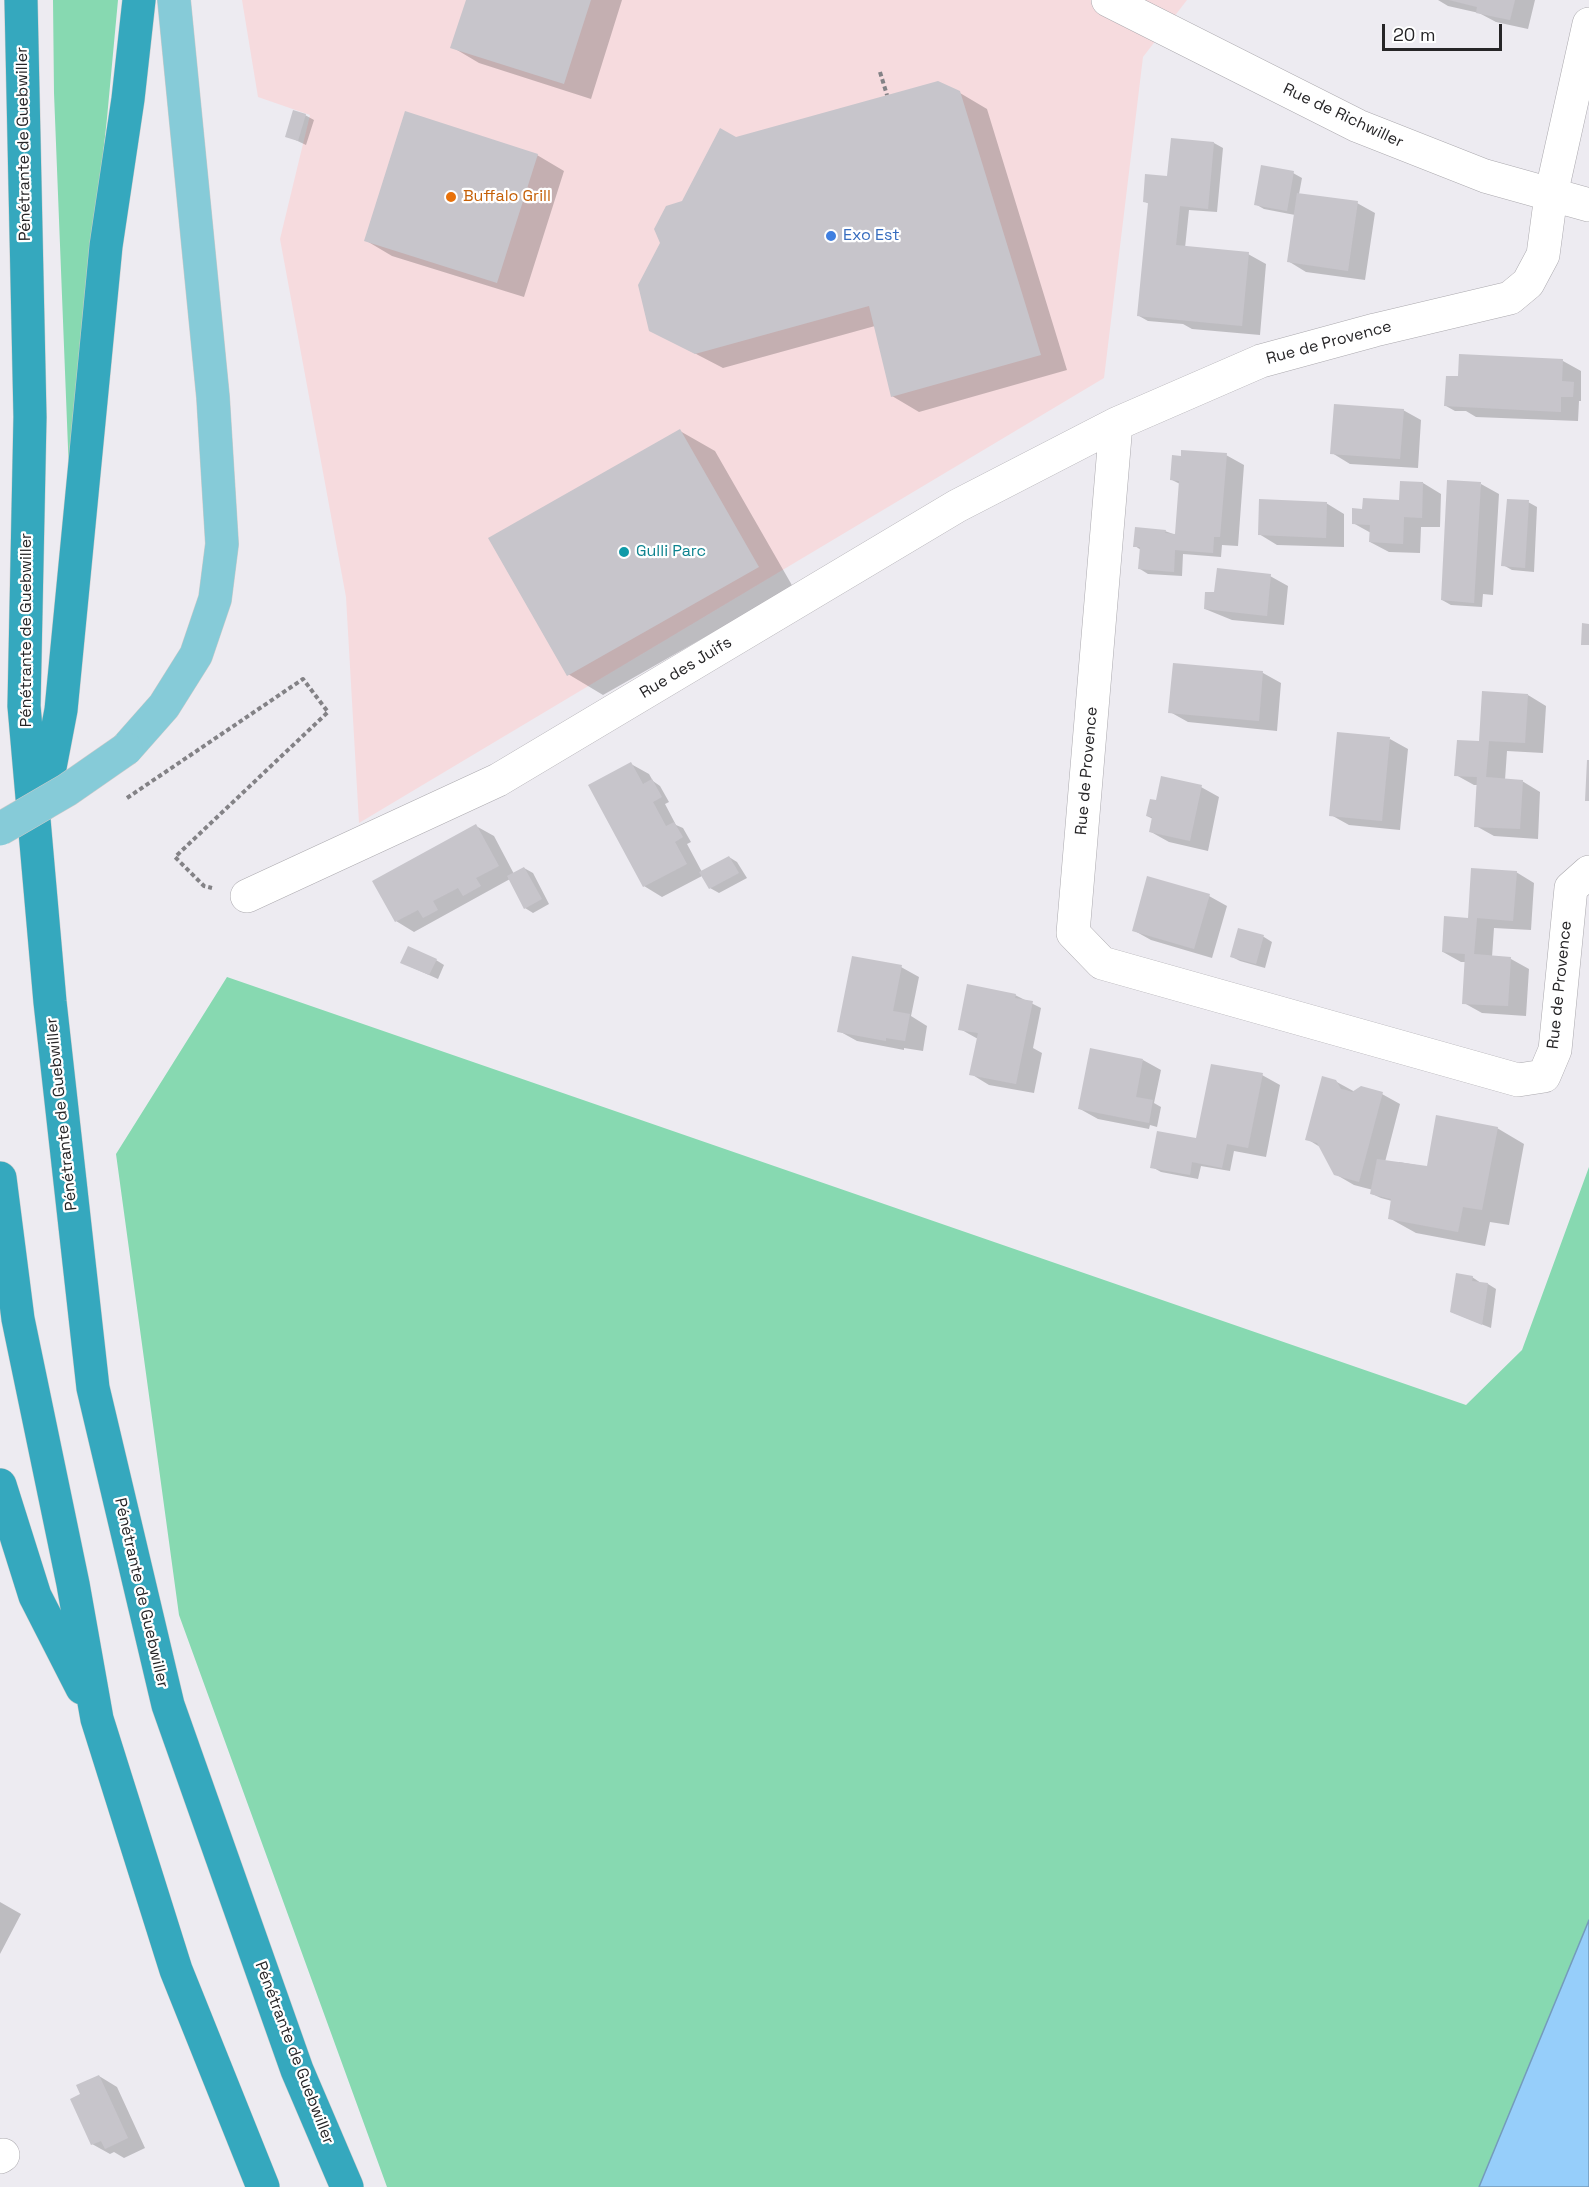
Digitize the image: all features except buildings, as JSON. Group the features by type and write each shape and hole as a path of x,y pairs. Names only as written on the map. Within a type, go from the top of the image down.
{"highway":[{"name":"Pénétrante de Guebwiller","path":"21,0 30,417 24,706 50,1002 93,1388 168,1705 297,2070 347,2187"},
{"path":"36,844 61,710 106,246 128,99 139,0"},
{"path":"0,1178 18,1319 73,1584 97,1719 176,1970 263,2187"},
{"path":"0,1485 35,1596 97,1719"}],"main road":[{"path":"0,829 68,790 126,749 164,706 196,655 215,599 222,544 213,397 174,0"}],"street":[{"name":"Rue de Richwiller","path":"1108,0 1150,9 1358,126 1485,176 1589,205"},
{"name":"Rue de Provence","path":"1589,24 1551,195 1543,255 1528,283 1510,298 1376,330 1261,361 1116,424 1073,933 1102,963 1518,1080 1544,1076 1555,1050 1571,888 1589,872"},
{"name":"Rue des Juifs","path":"247,896 498,780 957,506 1116,424"}],"path":[{"path":"880,72 887,95"},
{"path":"121,802 303,679 328,712 175,857 204,886 247,896"}],"shaded area":[{"path":"242,0 1187,0 1143,57 1104,378 359,823 346,597 280,239 310,115 258,97"}],"green space":[{"path":"53,0 118,0 69,473 54,93"},
{"path":"227,977 1466,1405 1522,1350 1589,1167 1589,1920 1479,2187 387,2187 179,1615 116,1154"}],"water":[{"path":"1589,1920 1589,2187 1479,2187"}],"place":[{"name":"Buffalo Grill","path":"451,197"},
{"name":"Exo Est","path":"831,236"},
{"name":"Gulli Parc","path":"624,552"}]}
